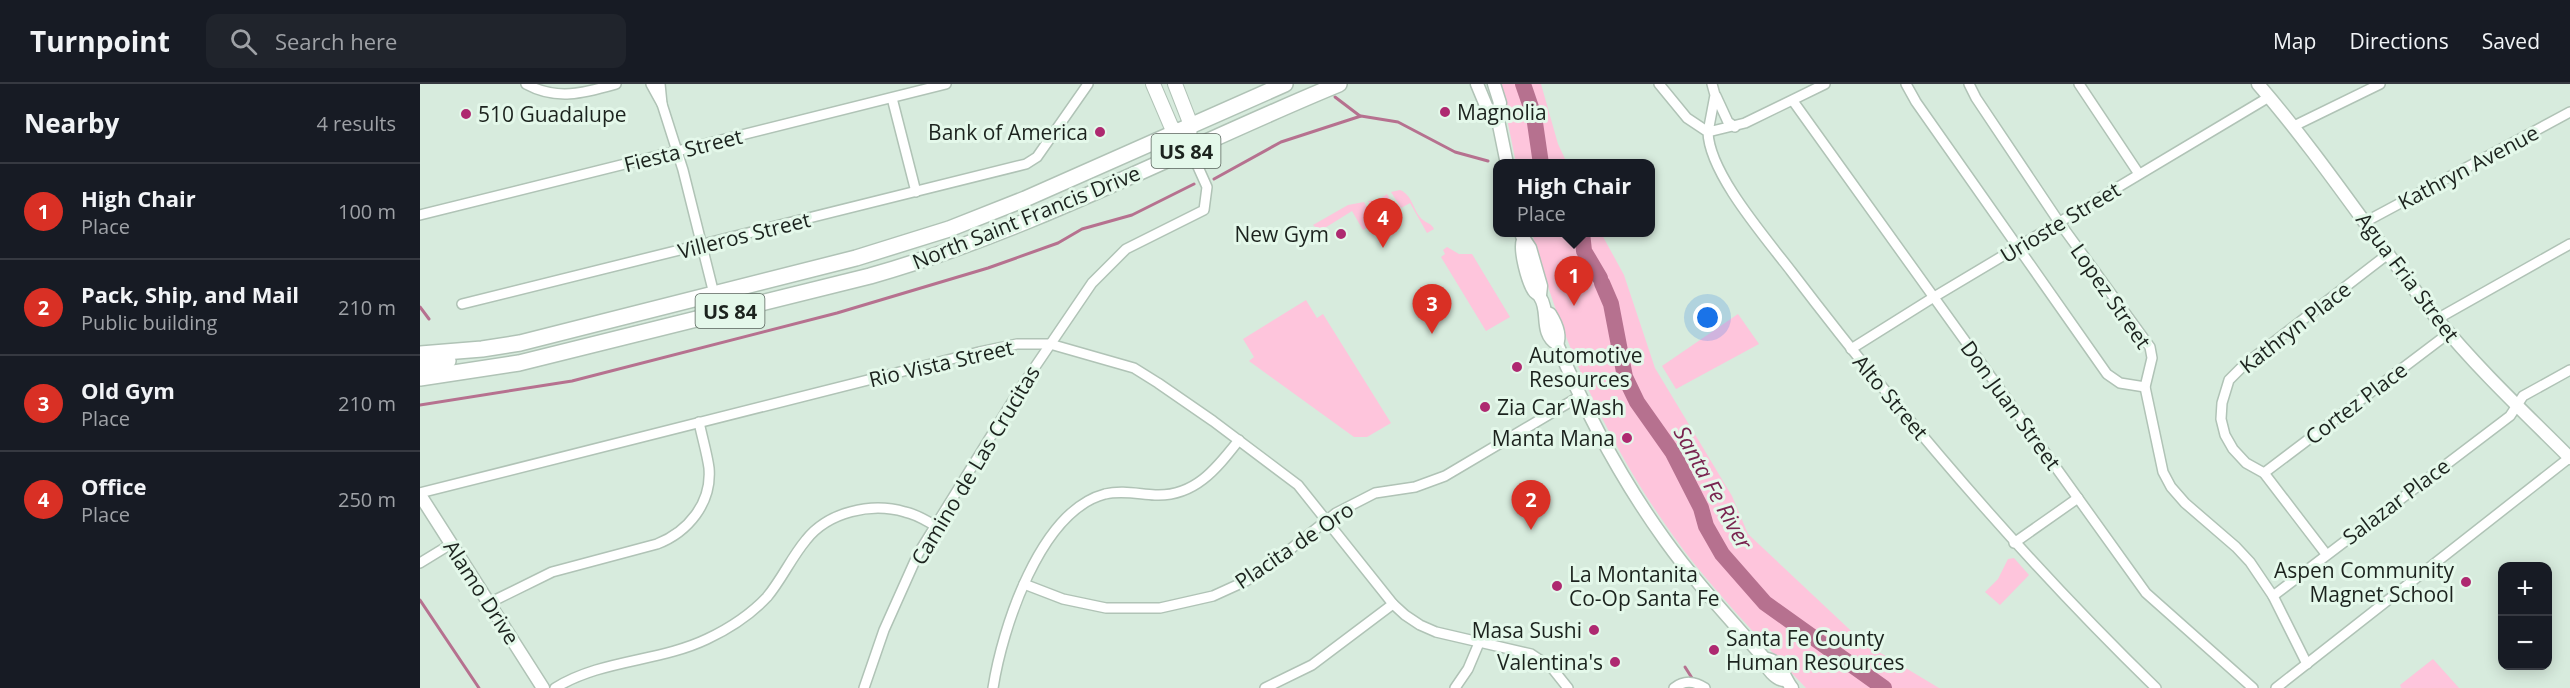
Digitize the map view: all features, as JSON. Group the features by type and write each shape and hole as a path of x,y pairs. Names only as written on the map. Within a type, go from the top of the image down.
{"highway":[{"name":"North Saint Francis Drive","path":"420,354 482,349 520,342 864,256 949,229 1002,208 1285,84"},
{"name":"North Saint Francis Drive","path":"420,378 519,363 878,274 1003,231 1192,155 1337,84"},
{"path":"420,365 453,361 482,349"}],"main road":[{"path":"1153,84 1167,119 1183,130"},
{"path":"1175,84 1183,130 1192,155"}],"street":[{"path":"526,84 536,90 562,95 577,94 616,84"},
{"path":"651,84 656,97 662,104"},
{"path":"660,84 662,104 678,152 719,314"},
{"name":"Fiesta Street","path":"420,215 946,84"},
{"name":"Villeros Street","path":"462,304 1026,164 1037,156 1089,84"},
{"path":"1477,84 1487,108 1497,115"},
{"path":"1494,84 1500,107 1497,115 1506,159"},
{"path":"1659,84 1687,118 1708,132 1735,127 1825,84"},
{"path":"1712,84 1728,122 1735,127"},
{"path":"1906,84 1916,102 2017,248 2107,374 2120,383 2145,387"},
{"name":"Lopez Street","path":"1969,84 2059,222 2150,347 2152,358 2145,387 2163,472 2171,487 2185,503 2250,562 2273,596 2307,664"},
{"path":"2079,84 2139,174"},
{"name":"Agua Fria Street","path":"2258,84 2294,126 2437,319 2570,458"},
{"path":"2294,126 2380,84"},
{"path":"1708,132 1715,95"},
{"name":"Urioste Street","path":"1851,349 2269,97"},
{"path":"892,98 916,192"},
{"name":"Don Juan Street","path":"1793,100 2146,593 2253,688"},
{"name":"Kathryn Avenue","path":"2365,222 2570,112"},
{"name":"Alto Street","path":"1708,132 1710,152 1742,206 1851,349 2014,543 2156,688"},
{"name":"Camino de Las Crucitas","path":"864,688 884,630 918,554 934,525 1050,344 1092,283 1114,258 1134,244 1204,210 1207,187 1192,155"},
{"path":"1522,237 1521,247 1532,289 1540,295 1545,312 1544,322 1550,338 1557,344 1580,396 1619,470 1655,525 1695,579 1765,658 1767,667 1778,679 1789,684"},
{"path":"2437,319 2570,244"},
{"name":"Kathryn Place","path":"2326,554 2264,473 2246,463 2233,449 2225,435 2222,411 2229,380 2244,364 2388,254"},
{"name":"Cortez Place","path":"2264,473 2449,333"},
{"name":"Rio Vista Street","path":"420,494 699,422 1017,344 1050,344 1134,368 1158,382 1239,440 1298,485 1393,604 1420,625 1479,643 1521,651 1539,658 1552,668 1568,688"},
{"name":"Salazar Place","path":"2273,596 2510,416 2523,396 2570,370"},
{"name":"Placita de Oro","path":"1024,584 1063,599 1106,608 1161,608 1213,596 1246,581 1336,513 1375,493 1415,487 1444,476 1580,396"},
{"path":"489,603 552,572 657,544 673,537 686,527 701,507 709,478 699,422"},
{"path":"993,688 1004,638 1024,584 1061,524 1081,505 1098,496 1117,492 1162,495 1188,489 1211,475 1239,440"},
{"path":"2276,688 2570,458"},
{"name":"Alamo Drive","path":"420,494 543,688"},
{"path":"2014,543 2078,498"},
{"path":"555,688 586,672 692,645 724,630 766,598 804,542 816,530 844,513 863,509 898,510 934,525"},
{"path":"420,563 451,544"},
{"path":"1265,688 1312,665 1393,604"},
{"path":"1455,688 1468,669 1479,643"},
{"path":"1674,688 1686,682 1699,684 1705,688"}],"shaded area":[{"path":"1500,84 1541,84 1558,144 1565,159 1515,159"},
{"path":"1400,190 1408,196 1420,217 1434,229 1427,233 1410,203 1401,208 1391,192"},
{"path":"1387,194 1396,210 1379,221 1368,201 1378,200"},
{"path":"1364,202 1376,223 1363,230 1352,211 1320,231 1313,225 1348,205"},
{"path":"1533,237 1603,237 1624,275 1655,368 1732,496 1748,534 1864,643 1939,688 1806,688 1696,566 1642,490 1597,408 1560,322"},
{"path":"1447,247 1459,254 1472,254 1510,317 1486,331 1441,257 1445,254 1443,250"},
{"path":"1306,300 1317,318 1323,314 1391,423 1367,437 1354,437 1249,361 1254,357 1243,339"},
{"path":"1738,314 1759,344 1676,389 1662,366"},
{"path":"2014,558 2029,575 2000,605 1985,592 1998,579 2008,559"},
{"path":"2433,659 2459,688 2401,688 2400,685"}],"waterway":[{"name":"Santa Fe River","path":"1523,84 1534,116 1540,159"},
{"path":"1335,97 1360,116"},
{"path":"1214,179 1281,142 1361,116 1398,122 1455,152 1488,161"},
{"path":"420,405 572,381 837,313 988,268 1058,243 1082,229 1132,215 1194,184"},
{"name":"Santa Fe River","path":"1583,237 1584,251 1600,278"},
{"name":"Santa Fe River","path":"1602,283 1611,304 1625,377 1637,402 1673,453 1701,508 1706,526 1722,554 1765,603 1884,688"},
{"path":"420,307 429,319"},
{"path":"420,600 479,688"},
{"path":"1685,667 1692,678"}],"place":[{"name":"Magnolia","path":"1445,112"},
{"name":"510 Guadalupe","path":"466,114"},
{"name":"Bank of America","path":"1100,132"},
{"name":"New Gym","path":"1341,234"},
{"name":"Office","path":"1383,248"},
{"name":"High Chair","path":"1574,306"},
{"name":"Old Gym","path":"1432,334"},
{"name":"Automotive Resources","path":"1517,367"},
{"name":"Zia Car Wash","path":"1485,407"},
{"name":"Manta Mana","path":"1627,438"},
{"name":"Pack, Ship, and Mail","path":"1531,530"},
{"name":"Aspen Community Magnet School","path":"2466,582"},
{"name":"La Montanita Co-Op Santa Fe","path":"1557,586"},
{"name":"Masa Sushi","path":"1594,630"},
{"name":"Santa Fe County Human Resources","path":"1714,650"},
{"name":"Valentina's","path":"1615,662"}]}
